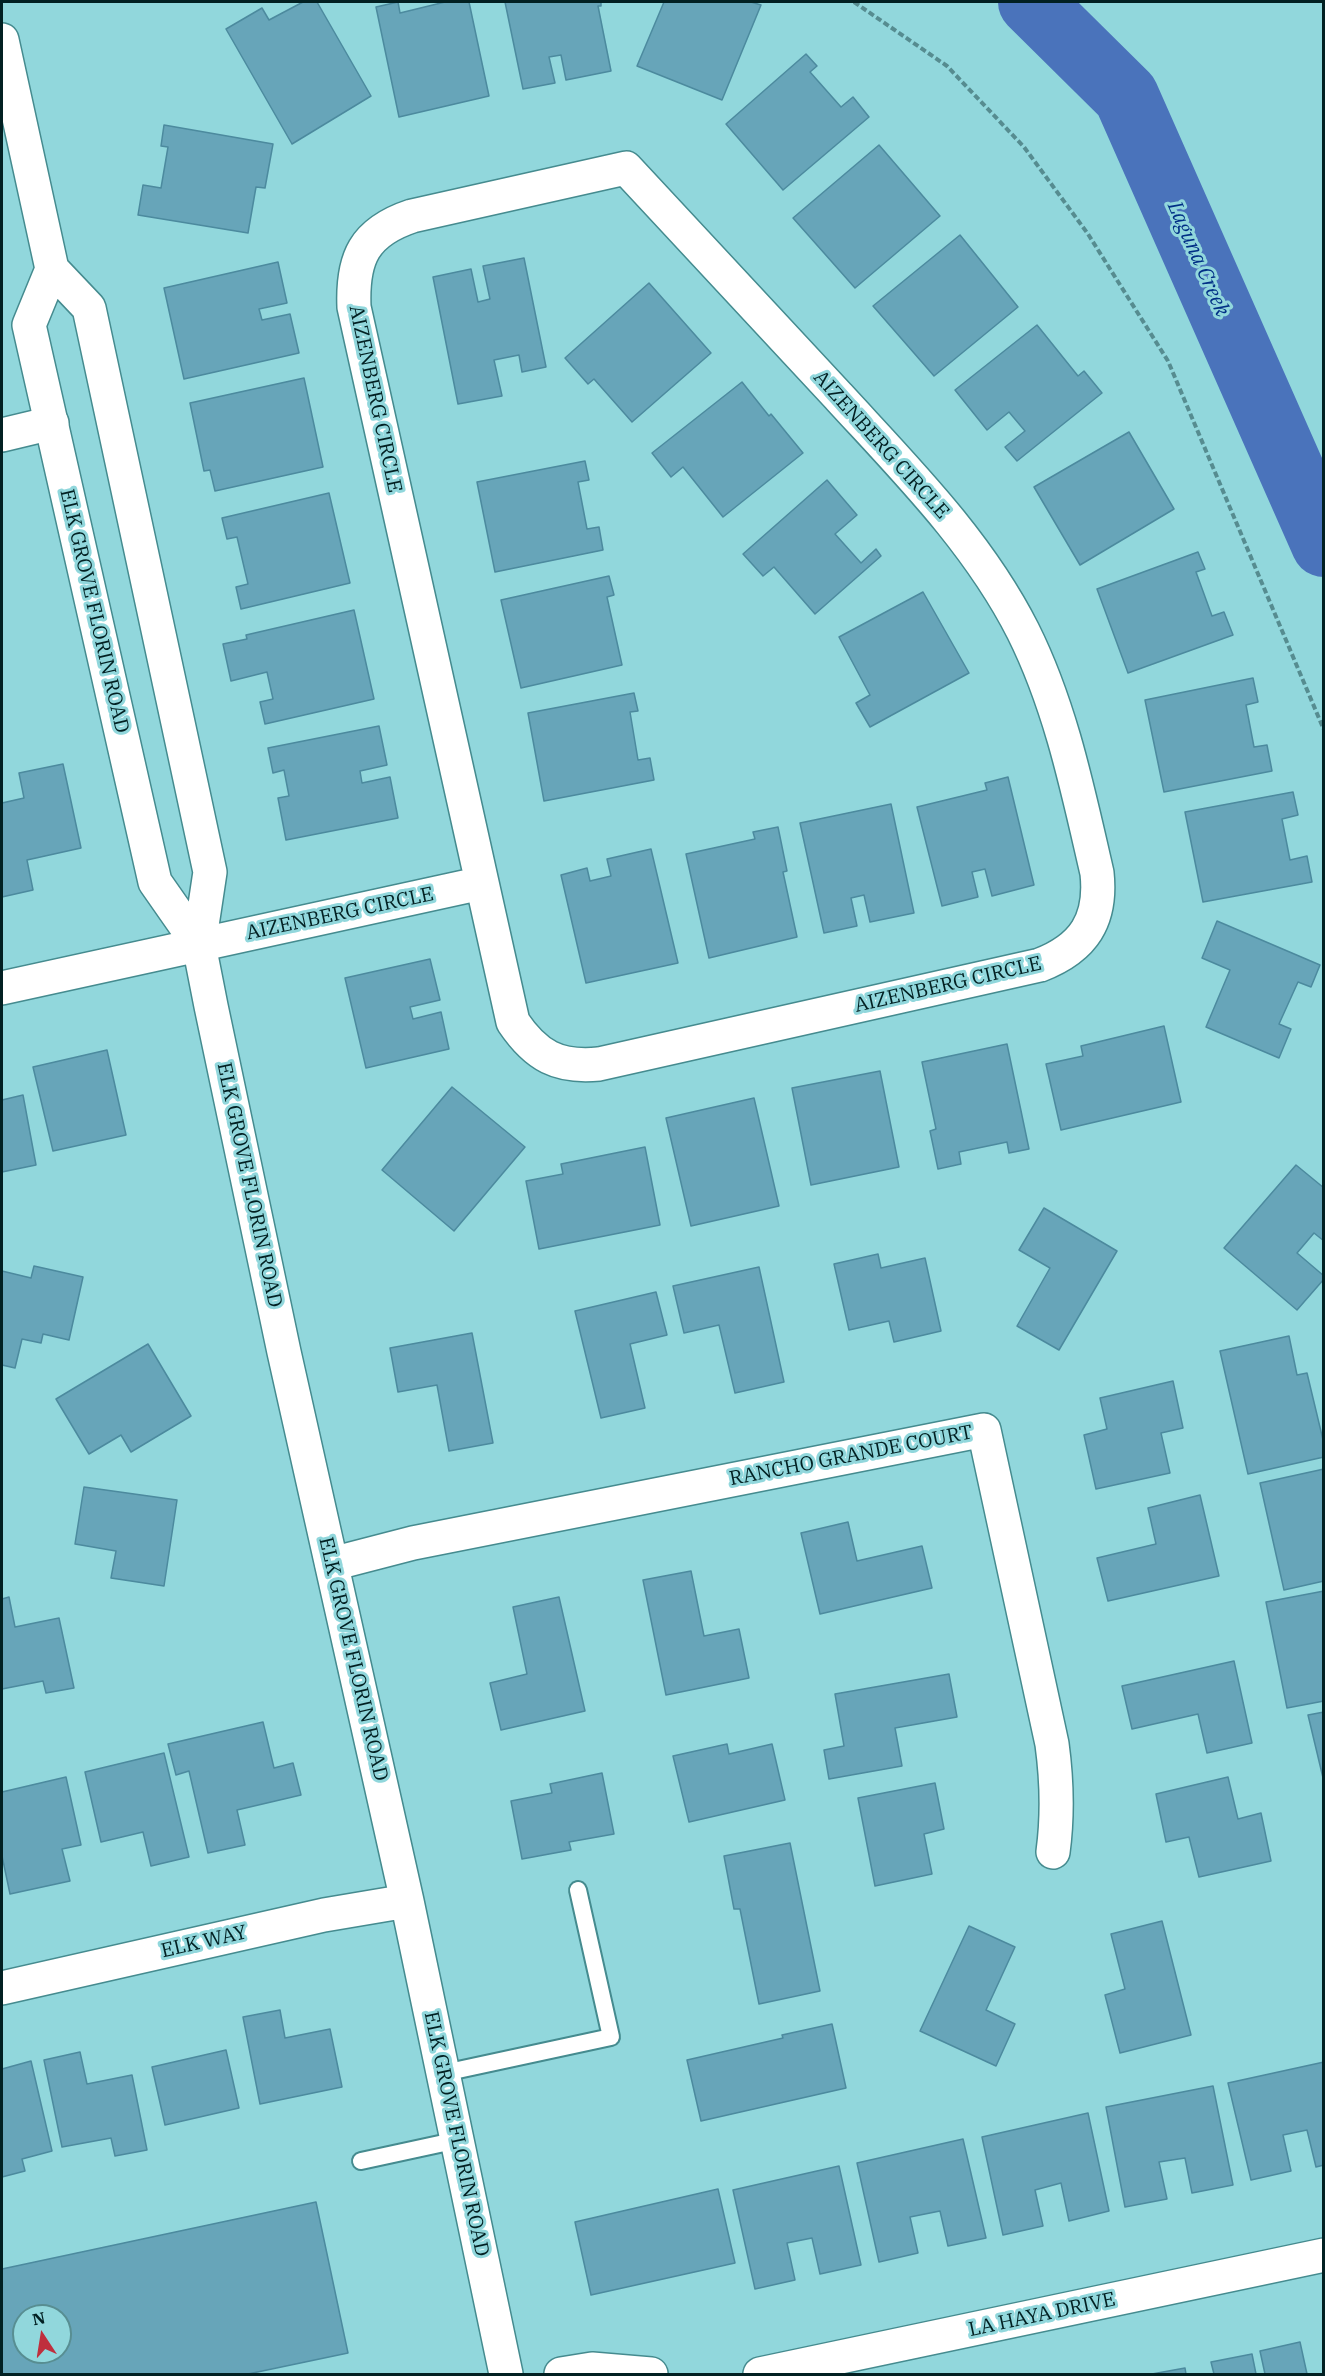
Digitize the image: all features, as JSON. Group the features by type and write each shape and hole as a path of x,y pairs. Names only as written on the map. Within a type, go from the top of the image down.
{"street":[{"path":"2,40 52,269"},
{"name":"AIZENBERG CIRCLE","path":"626,168 919,483 976,553 1022,630 1041,670 1065,743 1097,873 1099,891 1096,913 1089,929 1074,946 1059,958 1040,965 599,1064 579,1066 560,1062 542,1054 526,1041 513,1022 482,883 354,307 353,281 364,249 376,234 393,222 626,168"},
{"name":"ELK GROVE FLORIN ROAD","path":"199,945 155,882 29,325 52,269 89,308 92,319 210,872 199,945 284,1352 444,2073 506,2374"},
{"path":"2,435 52,423"},
{"name":"AIZENBERG CIRCLE","path":"2,988 482,883"},
{"name":"RANCHO GRANDE COURT","path":"332,1564 413,1543 984,1430 1052,1744 1058,1783 1057,1823 1053,1852"},
{"name":"ELK WAY","path":"2,1988 324,1915 407,1901"},
{"name":"LA HAYA DRIVE","path":"760,2374 1323,2255"},
{"path":"561,2374 592,2369 651,2374"}],"lane":[{"path":"444,2073 611,2037 578,1890"},
{"path":"361,2162 458,2140"}],"path":[{"path":"854,2 947,66 1024,147 1088,234 1168,361 1323,730"}],"building":[{"path":"303,2 317,2 371,96 292,144 226,29 262,8 269,20"},
{"path":"398,2 400,13 445,2 469,2 489,96 399,117 376,7"},
{"path":"505,2 601,2 601,6 598,6 611,71 566,80 561,55 549,57 555,83 523,89"},
{"path":"664,2 751,2 761,5 722,100 637,66"},
{"path":"806,54 817,66 810,72 841,107 853,97 869,117 783,190 726,124"},
{"path":"164,125 273,144 265,188 256,187 248,233 138,215 143,185 161,188 168,147 161,146"},
{"path":"879,145 940,216 855,288 793,218"},
{"path":"960,235 1018,307 934,376 873,306"},
{"path":"524,258 546,367 522,372 519,355 494,360 502,396 458,404 433,277 471,269 478,302 490,299 483,266"},
{"path":"278,262 287,303 259,309 262,320 290,314 299,353 184,379 164,288"},
{"path":"649,283 711,353 632,422 594,379 588,384 565,358"},
{"path":"1037,325 1078,376 1084,371 1102,393 1017,461 1005,447 1025,431 1009,412 987,430 955,390"},
{"path":"304,378 323,467 215,491 210,470 204,471 190,403"},
{"path":"742,382 803,453 723,517 683,467 671,477 652,453"},
{"path":"1129,432 1174,509 1080,565 1034,487"},
{"path":"585,461 589,480 578,482 587,529 599,527 603,550 495,572 477,482"},
{"path":"827,480 857,515 835,534 861,563 876,549 881,556 815,614 774,567 763,576 743,554"},
{"path":"329,493 350,583 241,609 236,587 248,584 237,537 227,539 222,518"},
{"path":"1198,552 1205,569 1196,572 1212,616 1224,612 1233,635 1128,673 1097,589"},
{"path":"609,576 614,595 607,597 622,665 521,688 501,600"},
{"path":"923,592 969,673 870,727 856,703 870,695 839,637"},
{"path":"354,610 374,699 265,724 260,702 273,699 267,672 231,681 223,644 247,639 246,635"},
{"path":"1253,678 1258,702 1246,705 1254,747 1267,745 1272,771 1164,792 1145,700"},
{"path":"634,693 638,711 630,712 638,760 650,758 654,780 544,801 528,713"},
{"path":"379,726 387,765 360,771 362,783 390,777 398,818 286,840 278,798 289,796 284,770 273,773 268,748"},
{"path":"63,764 81,848 27,860 33,890 2,897 2,803 24,798 19,773"},
{"path":"1008,777 1034,885 992,896 985,869 972,872 978,897 942,906 917,807 987,790 985,783"},
{"path":"1293,792 1298,815 1282,819 1290,860 1307,856 1312,882 1203,902 1185,812"},
{"path":"891,804 914,913 870,922 864,895 851,898 857,926 824,933 800,823"},
{"path":"778,827 787,871 783,872 797,937 709,958 686,854 755,839 753,832"},
{"path":"651,849 678,963 586,983 561,875 587,868 590,881 611,876 607,859"},
{"path":"1217,921 1320,965 1311,987 1298,982 1279,1024 1291,1029 1279,1058 1206,1027 1230,970 1202,958"},
{"path":"430,959 440,1000 410,1007 413,1019 441,1012 449,1049 366,1068 345,978"},
{"path":"1164,1026 1181,1102 1061,1130 1046,1064 1083,1056 1081,1046"},
{"path":"1007,1044 1029,1149 1009,1153 1007,1142 959,1152 961,1164 938,1169 930,1131 936,1129 922,1062"},
{"path":"107,1050 126,1135 53,1151 33,1067"},
{"path":"880,1071 899,1167 811,1185 792,1088"},
{"path":"452,1087 525,1147 454,1231 382,1170"},
{"path":"23,1095 36,1165 2,1172 2,1100"},
{"path":"754,1098 779,1206 691,1226 666,1118"},
{"path":"645,1147 660,1225 539,1249 526,1181 563,1174 561,1164"},
{"path":"1296,1165 1324,1188 1324,1241 1314,1233 1297,1253 1324,1276 1324,1279 1297,1310 1224,1248"},
{"path":"1044,1208 1117,1251 1059,1350 1017,1326 1050,1268 1019,1250"},
{"path":"878,1254 881,1268 925,1258 941,1331 894,1342 889,1321 849,1330 834,1264"},
{"path":"34,1266 83,1277 69,1340 43,1334 41,1343 22,1339 15,1368 2,1365 2,1271 31,1278"},
{"path":"759,1267 784,1382 735,1393 719,1325 684,1333 673,1286"},
{"path":"656,1292 667,1335 630,1344 645,1408 601,1418 575,1311"},
{"path":"472,1333 493,1443 449,1451 437,1385 398,1392 390,1348"},
{"path":"1289,1336 1297,1375 1307,1373 1324,1444 1324,1457 1248,1474 1220,1351"},
{"path":"148,1344 191,1416 131,1452 121,1435 89,1454 56,1399"},
{"path":"1173,1381 1183,1428 1161,1433 1170,1473 1096,1489 1084,1435 1107,1429 1100,1398"},
{"path":"1324,1469 1324,1581 1284,1590 1260,1483"},
{"path":"84,1487 177,1500 164,1586 111,1578 116,1551 75,1544"},
{"path":"1200,1495 1219,1576 1108,1601 1097,1558 1156,1544 1148,1508"},
{"path":"848,1522 857,1561 922,1546 932,1588 820,1614 801,1533"},
{"path":"691,1571 704,1636 739,1629 749,1678 666,1695 643,1580"},
{"path":"1324,1591 1324,1701 1287,1708 1266,1602"},
{"path":"9,1597 15,1627 59,1618 74,1688 46,1693 43,1681 2,1689 2,1599"},
{"path":"559,1597 585,1711 501,1730 490,1683 527,1674 513,1607"},
{"path":"1234,1661 1252,1743 1207,1753 1198,1714 1132,1729 1122,1686"},
{"path":"949,1674 957,1717 895,1728 902,1766 829,1779 824,1750 844,1746 835,1694"},
{"path":"1324,1712 1324,1782 1308,1715"},
{"path":"263,1722 274,1768 293,1763 301,1795 237,1810 245,1845 208,1853 189,1771 176,1775 168,1744"},
{"path":"727,1744 729,1754 772,1744 785,1800 689,1822 673,1756"},
{"path":"164,1753 189,1857 151,1866 143,1832 101,1842 85,1772"},
{"path":"602,1773 614,1834 569,1842 571,1850 522,1859 511,1801 552,1793 550,1784"},
{"path":"66,1777 81,1845 62,1849 70,1881 10,1894 2,1856 2,1792"},
{"path":"1228,1777 1238,1819 1261,1813 1271,1861 1199,1877 1189,1837 1166,1842 1156,1794"},
{"path":"935,1783 944,1829 924,1834 932,1874 875,1886 858,1798"},
{"path":"790,1843 820,1991 759,2004 740,1909 734,1909 724,1856"},
{"path":"1162,1921 1191,2035 1120,2053 1105,1995 1125,1989 1111,1934"},
{"path":"969,1926 1015,1947 986,2010 1015,2024 996,2066 920,2031"},
{"path":"280,2010 285,2038 330,2029 342,2087 260,2104 243,2017"},
{"path":"832,2024 846,2088 701,2121 687,2060"},
{"path":"226,2050 239,2108 165,2125 152,2067"},
{"path":"80,2052 87,2084 132,2075 147,2150 115,2156 111,2138 62,2147 44,2060"},
{"path":"31,2061 52,2151 22,2159 25,2171 2,2177 2,2069"},
{"path":"1324,2062 1324,2165 1316,2167 1307,2130 1283,2135 1291,2171 1251,2180 1228,2083"},
{"path":"1213,2086 1233,2185 1192,2193 1185,2158 1159,2162 1167,2199 1125,2207 1106,2107"},
{"path":"1088,2113 1109,2211 1069,2221 1061,2183 1035,2190 1043,2226 1003,2235 982,2137"},
{"path":"963,2139 986,2238 948,2246 940,2211 910,2217 918,2253 879,2262 857,2163"},
{"path":"839,2166 861,2265 820,2274 812,2238 787,2243 795,2280 755,2289 733,2190"},
{"path":"718,2189 735,2263 591,2295 575,2222"},
{"path":"316,2202 348,2353 248,2374 2,2374 2,2269"},
{"path":"1300,2342 1307,2374 1265,2374 1260,2351"},
{"path":"1252,2354 1256,2374 1214,2374 1211,2362"},
{"path":"1185,2368 1186,2374 1152,2374"}],"waterway":[{"name":"Laguna Creek","path":"1031,2 1126,96 1324,544"}]}
